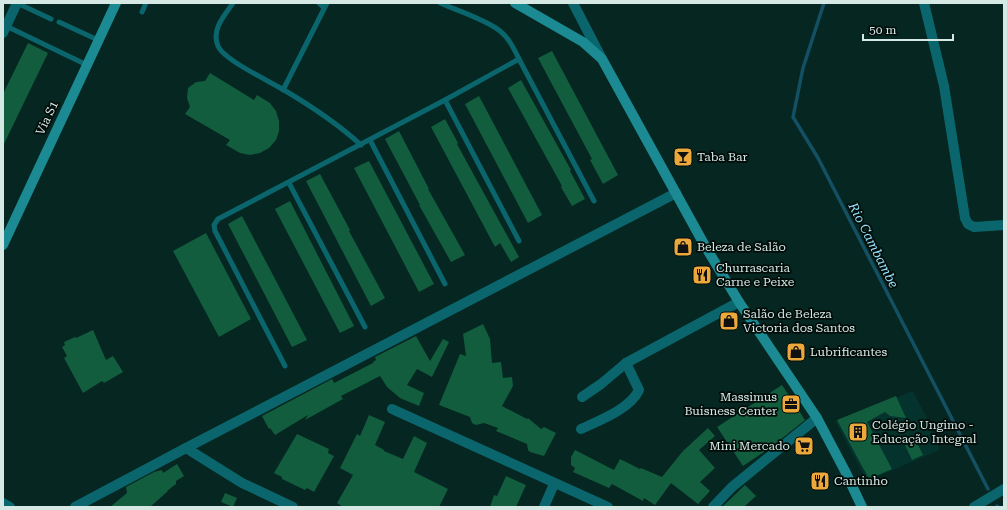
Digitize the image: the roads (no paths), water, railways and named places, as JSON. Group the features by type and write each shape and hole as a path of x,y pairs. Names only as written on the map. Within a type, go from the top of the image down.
{"street":[{"path":"5,29 17,3"},
{"name":"Via S1","path":"3,245 116,3"},
{"path":"515,3 583,42 602,59"},
{"path":"573,3 602,59 705,246 739,302 818,418 862,507"},
{"path":"924,3 944,86 965,218 968,224 974,227 1004,225"},
{"path":"75,507 676,193"},
{"path":"582,397 626,364 739,302"},
{"path":"581,429 626,406 637,395 639,390 626,364"},
{"path":"392,409 554,484 608,507"},
{"path":"713,507 738,482 818,418"},
{"path":"186,448 242,483 293,507"},
{"path":"544,507 554,484"},
{"path":"974,507 1004,489"},
{"path":"3,503 10,507"}],"lane":[{"path":"17,3 51,19"},
{"path":"142,12 146,3"},
{"path":"233,3 218,26 215,36 218,48 228,57 344,129 361,145"},
{"path":"283,90 326,6 319,3"},
{"path":"440,3 490,25 500,31 509,41 594,201"},
{"path":"59,22 98,40"},
{"path":"5,29 87,65"},
{"path":"285,366 215,231 214,225 218,220 361,145 519,59"},
{"path":"445,100 519,242"},
{"path":"370,140 445,284"},
{"path":"289,182 365,327"}],"waterway":[{"name":"Rio Cambambe","path":"824,3 803,68 793,117 818,158 988,489"}],"place":[{"name":"Taba Bar","path":"683,157"},
{"name":"Beleza de Salão","path":"683,247"},
{"name":"Churrascaria Carne e Peixe","path":"702,275"},
{"name":"Salão de Beleza Victoria dos Santos","path":"729,321"},
{"name":"Lubrificantes","path":"796,352"},
{"name":"Massimus Buisness Center","path":"791,404"},
{"name":"Colégio Ungimo - Educação Integral","path":"858,432"},
{"name":"Mini Mercado","path":"804,446"},
{"name":"Cantinho","path":"820,481"}]}
